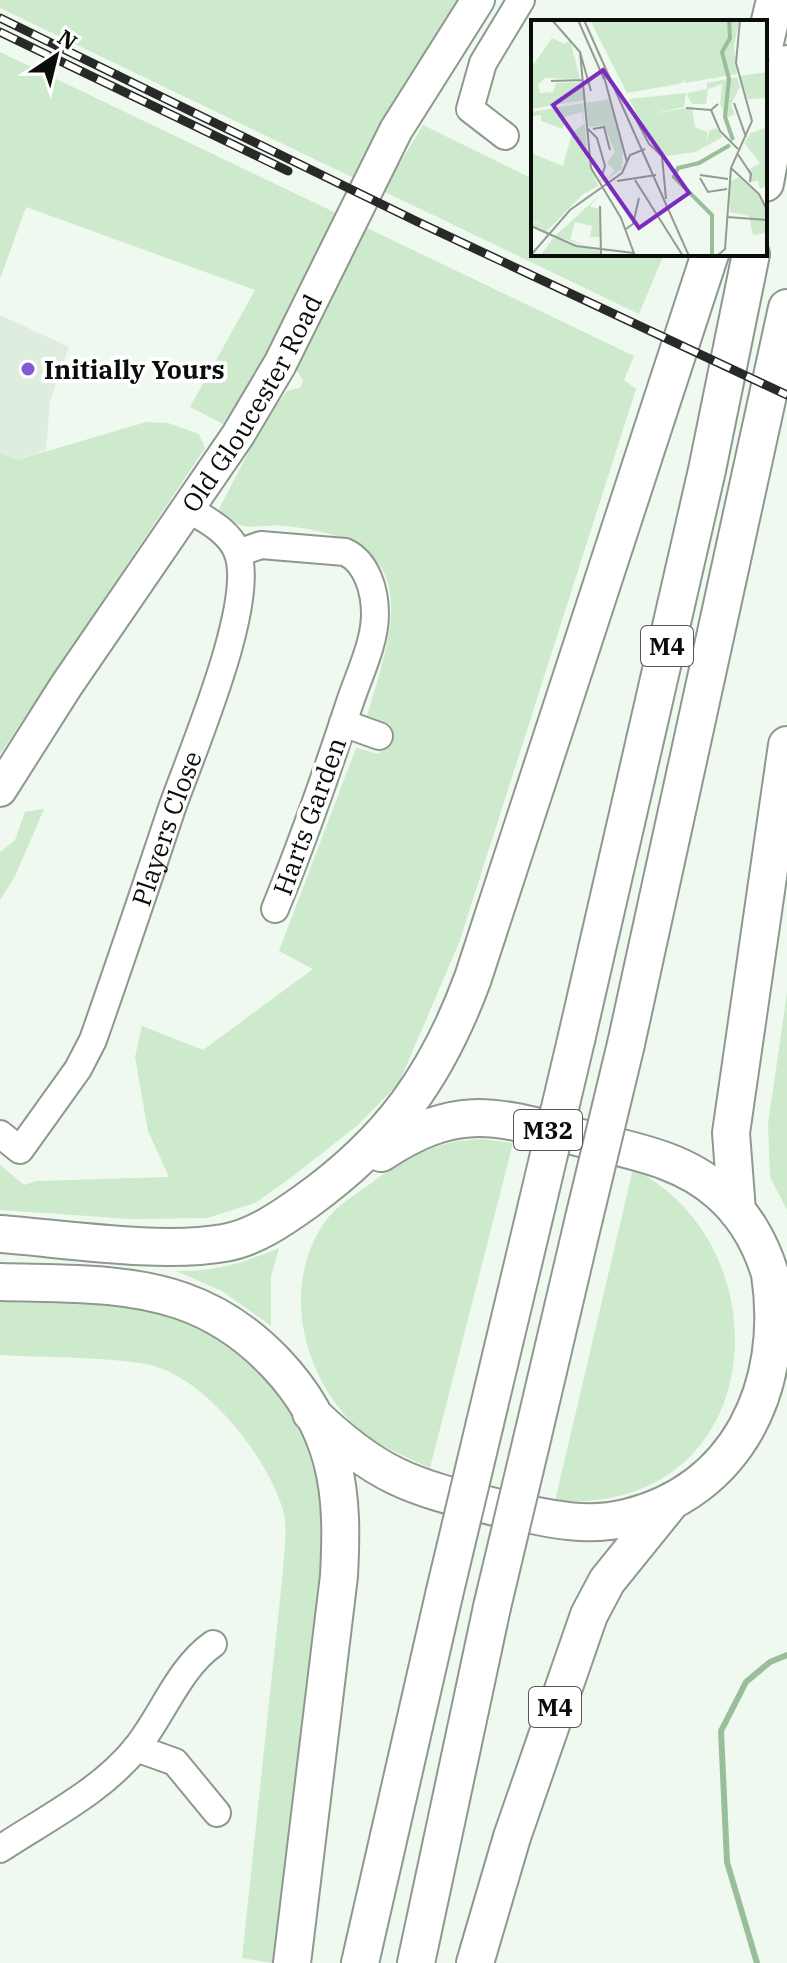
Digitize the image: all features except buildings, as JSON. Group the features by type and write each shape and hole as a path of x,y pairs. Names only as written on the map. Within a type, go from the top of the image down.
{"highway":[{"path":"756,20 760,0"},
{"path":"767,34 775,0"},
{"path":"767,172 787,64"},
{"path":"611,552 699,256"},
{"path":"351,1169 400,1115 453,1032 709,256"},
{"name":"M4","path":"360,1963 703,486 751,256"},
{"name":"M4","path":"416,1963 492,1607 626,1044 787,308"},
{"path":"737,1211 731,1133 787,745"},
{"name":"M32","path":"0,1234 185,1247 227,1243 277,1221 351,1169 436,1122 464,1118 510,1121 674,1164 717,1190 753,1234 773,1283 778,1305 779,1363 766,1404 739,1449 709,1481 670,1503 625,1518 596,1522 556,1520 424,1490 387,1475 349,1450 311,1413 289,1378 260,1348 224,1321 182,1301 133,1289 0,1282"},
{"path":"292,1963 342,1530 332,1459 311,1413"},
{"name":"M4","path":"475,1963 512,1837 589,1615 607,1581 670,1503"}],"main road":[{"name":"Old Gloucester Road","path":"0,790 238,435 280,364 396,130 478,0"}],"street":[{"path":"505,136 470,109 483,63 498,33 521,0"},
{"path":"187,508 219,528 238,553"},
{"name":"Harts Garden","path":"238,553 261,545 331,548 356,557 364,567 375,612 374,627 324,785 275,909"},
{"name":"Players Close","path":"10,1142 78,1069 93,1040 174,803 219,686 240,587 238,553"},
{"name":"Harts Garden","path":"343,723 379,736"},
{"path":"0,1849 111,1776 136,1748 190,1666 213,1644"},
{"path":"136,1748 179,1757 217,1813"}],"shaded area":[{"path":"0,315 69,347 50,401 46,450 17,460 0,453"}],"green space":[{"path":"0,0 462,0 356,179 0,8"},
{"path":"0,52 336,213 291,311 227,426 190,407 255,290 26,207 0,279"},
{"path":"423,125 531,178 531,256 663,256 639,314 383,191"},
{"path":"365,227 634,356 624,380 636,389 459,943 399,1083 358,1125 255,1203 207,1218 131,1219 0,1210 0,1165 24,1185 36,1181 169,1177 148,1131 135,1057 142,1026 203,1050 313,969 279,951 356,748 379,754 390,724 367,716 387,645 391,614 389,588 380,565 360,547 329,534 285,526 242,525 219,509 264,422 287,391 300,388 303,381 296,369"},
{"path":"146,422 168,423 199,434 205,448 0,754 0,453 17,460"},
{"path":"44,809 15,876 0,900 0,852 15,840 25,812"},
{"path":"787,993 787,1210 770,1177 768,1124"},
{"path":"481,1139 513,1143 430,1468 372,1439 336,1405 310,1354 303,1327 301,1299 304,1271 312,1244 327,1219 347,1200 422,1152 449,1143"},
{"path":"633,1169 683,1206 716,1255 733,1311 733,1369 715,1422 680,1466 627,1494 555,1501"},
{"path":"279,1248 271,1276 271,1326 222,1291 176,1271 229,1266"},
{"path":"0,1302 124,1307 172,1315 192,1322 215,1334 256,1367 288,1409 310,1457 320,1502 321,1561 272,1963 242,1958 285,1549 283,1510 275,1489 248,1443 230,1421 190,1384 168,1371 146,1364 110,1360 0,1355"}],"waterway":[{"path":"757,1963 727,1862 721,1731 746,1682 770,1662 787,1655"}],"railway":[{"path":"0,18 418,222 787,395"},
{"path":"0,32 288,171"}],"place":[{"name":"Initially Yours","path":"28,369"}]}
